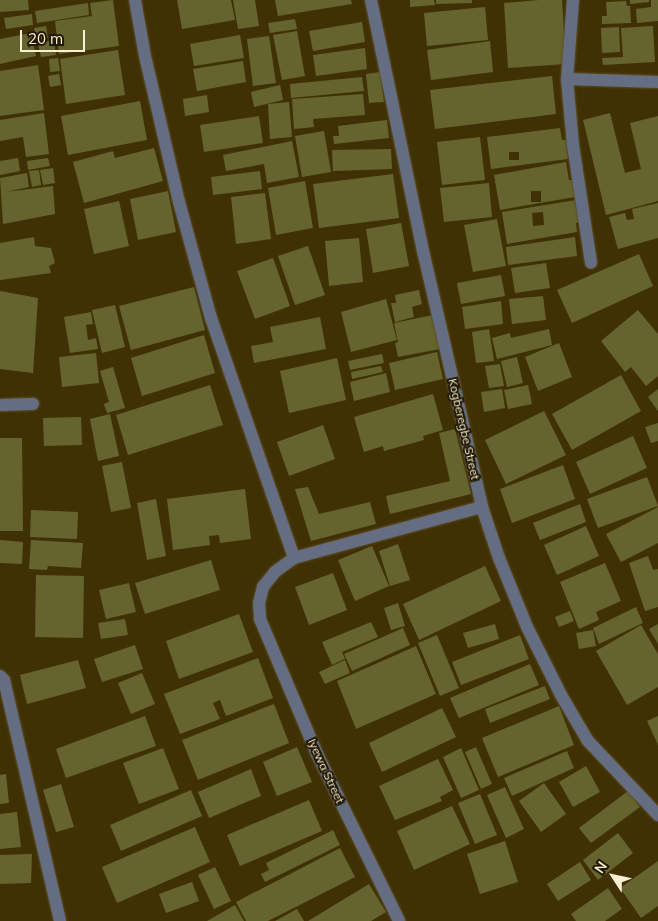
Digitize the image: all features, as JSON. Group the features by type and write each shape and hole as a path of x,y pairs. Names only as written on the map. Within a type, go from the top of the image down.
{"street":[{"path":"135,0 145,56 179,202 211,318 294,558 482,507"},
{"name":"Kogberegbe Street","path":"371,0 424,255 482,507 499,558 527,627 560,695 588,741 658,815"},
{"path":"573,0 567,79 573,145 590,263"},
{"path":"567,79 658,82"},
{"path":"0,405 33,404"},
{"name":"Iyewa Street","path":"294,558 275,572 263,587 260,619 317,754 399,921"},
{"path":"0,676 4,680 60,921"}],"building":[{"path":"0,0 28,0 29,10 0,12"},
{"path":"113,0 119,46 59,54 55,21 92,16 90,3"},
{"path":"177,0 231,0 235,20 182,29"},
{"path":"233,0 255,0 259,26 238,29"},
{"path":"275,0 351,0 352,4 278,16"},
{"path":"410,0 434,0 435,5 410,7"},
{"path":"436,0 472,0 472,3 436,4"},
{"path":"562,0 566,64 508,68 504,3"},
{"path":"630,0 649,0 649,2 630,4"},
{"path":"651,0 658,0 658,21 637,23 636,9 651,7"},
{"path":"626,1 627,6 630,6 631,23 602,24 602,16 607,16 606,2"},
{"path":"88,3 89,15 37,23 35,11"},
{"path":"485,7 488,40 427,46 424,13"},
{"path":"32,14 33,25 6,29 4,18"},
{"path":"295,19 297,29 270,33 268,23"},
{"path":"362,22 365,42 313,51 309,31"},
{"path":"46,26 48,38 36,40 34,28"},
{"path":"653,26 655,62 603,65 602,58 623,57 621,28"},
{"path":"619,27 620,52 602,53 601,28"},
{"path":"297,31 305,76 282,80 273,35"},
{"path":"31,33 36,56 0,64 0,39"},
{"path":"240,35 244,58 194,66 190,44"},
{"path":"269,36 276,83 253,86 247,39"},
{"path":"54,40 56,55 41,57 38,43"},
{"path":"490,41 493,72 431,80 427,50"},
{"path":"365,48 367,69 316,76 313,55"},
{"path":"118,50 125,95 66,104 60,59"},
{"path":"58,58 60,71 50,72 49,59"},
{"path":"243,61 246,82 197,91 193,69"},
{"path":"38,65 44,110 0,116 0,71"},
{"path":"380,72 384,102 369,103 366,74"},
{"path":"59,74 61,85 50,87 48,76"},
{"path":"552,76 556,114 435,129 430,90"},
{"path":"362,77 364,91 291,98 290,84"},
{"path":"280,85 283,100 254,107 251,92"},
{"path":"363,94 365,115 313,119 314,127 294,129 292,99"},
{"path":"207,95 209,112 185,116 183,99"},
{"path":"140,101 147,140 68,155 61,116"},
{"path":"289,102 292,137 270,139 268,104"},
{"path":"44,113 49,154 26,157 23,137 0,141 0,120"},
{"path":"610,113 625,173 641,169 630,123 658,116 658,201 606,215 583,120"},
{"path":"259,116 263,143 204,152 200,125"},
{"path":"387,120 389,138 334,144 333,136 339,136 338,126"},
{"path":"560,128 562,140 566,140 568,159 491,169 487,137","holes":["509,152 519,152 519,160 509,160"]},
{"path":"324,131 331,172 302,177 295,136"},
{"path":"480,137 485,180 442,185 437,142"},
{"path":"292,141 299,177 267,183 264,164 226,171 223,155"},
{"path":"154,148 163,181 84,203 73,162 113,151 115,158"},
{"path":"391,149 392,169 333,171 332,150"},
{"path":"18,158 20,171 0,175 0,161"},
{"path":"48,158 50,166 28,170 27,161"},
{"path":"566,162 569,180 573,180 575,197 500,210 494,175","holes":["531,191 541,191 541,202 531,202"]},
{"path":"53,168 55,183 43,185 40,170"},
{"path":"39,170 41,185 32,187 29,171"},
{"path":"260,171 262,189 213,195 211,177"},
{"path":"27,173 29,187 6,192 53,186 55,214 3,224 0,178"},
{"path":"393,174 399,218 319,228 313,184"},
{"path":"305,181 313,228 276,235 268,188"},
{"path":"489,183 492,217 444,222 440,188"},
{"path":"168,191 176,232 138,240 130,199"},
{"path":"265,193 271,239 236,244 231,197"},
{"path":"576,200 580,222 576,223 577,232 507,244 502,212","holes":["543,212 544,225 533,226 532,213"]},
{"path":"119,201 129,246 94,254 84,209"},
{"path":"658,203 658,238 618,249 609,217 625,213 627,220 634,219 632,209"},
{"path":"497,219 506,266 473,272 464,225"},
{"path":"401,223 409,266 373,273 366,229"},
{"path":"34,237 35,246 51,248 55,263 49,266 51,273 0,280 0,243"},
{"path":"575,237 577,256 508,265 506,247"},
{"path":"359,238 363,282 329,286 325,241"},
{"path":"308,246 325,295 295,305 278,256"},
{"path":"639,254 653,286 572,323 557,290"},
{"path":"273,258 290,306 255,319 237,271"},
{"path":"546,263 550,288 515,293 511,268"},
{"path":"501,275 505,296 461,304 457,283"},
{"path":"194,287 205,330 131,350 119,306"},
{"path":"419,290 422,304 412,307 414,317 395,322 391,303 396,303 395,295"},
{"path":"0,291 38,298 33,373 0,369"},
{"path":"543,296 546,320 512,324 509,299"},
{"path":"386,299 397,340 351,352 341,312"},
{"path":"501,301 503,324 465,329 462,307"},
{"path":"115,305 125,347 102,353 92,310"},
{"path":"638,310 658,334 658,376 646,386 631,367 625,372 601,341"},
{"path":"91,312 93,324 86,325 88,340 96,338 98,349 70,353 64,317"},
{"path":"433,315 440,349 398,357 395,343 398,342 394,323"},
{"path":"320,317 326,349 254,363 251,346 273,342 270,327"},
{"path":"489,329 494,361 476,363 472,332"},
{"path":"549,329 552,345 497,359 492,338 510,333 511,338"},
{"path":"204,335 215,373 142,396 131,358"},
{"path":"559,343 572,377 538,391 525,357"},
{"path":"437,352 443,379 395,390 389,363"},
{"path":"96,353 99,383 62,387 59,357"},
{"path":"382,354 384,363 350,370 348,361"},
{"path":"517,357 523,383 507,387 501,361"},
{"path":"337,358 346,400 289,413 280,371"},
{"path":"500,364 504,386 489,388 485,366"},
{"path":"381,366 383,372 352,379 351,372"},
{"path":"113,367 125,408 107,413 104,404 109,402 100,371"},
{"path":"386,373 390,392 354,401 350,382"},
{"path":"621,375 641,411 572,450 552,414"},
{"path":"210,385 223,425 128,455 116,415"},
{"path":"528,385 532,404 508,409 504,390"},
{"path":"502,389 505,408 484,412 481,392"},
{"path":"658,389 658,411 648,397"},
{"path":"433,394 443,430 423,436 424,440 384,451 383,446 364,452 354,417"},
{"path":"544,411 566,455 506,484 485,440"},
{"path":"110,414 119,456 98,461 90,419"},
{"path":"81,417 82,445 44,446 43,418"},
{"path":"658,423 658,441 651,443 645,427"},
{"path":"323,425 335,459 289,476 277,442"},
{"path":"455,429 471,494 390,514 386,496 450,481 439,433"},
{"path":"633,436 647,468 590,494 576,462"},
{"path":"0,438 22,438 23,531 0,531"},
{"path":"122,462 131,508 111,512 102,466"},
{"path":"563,465 575,499 512,523 500,489"},
{"path":"647,477 658,506 598,528 587,499"},
{"path":"308,487 319,514 370,502 376,524 311,541 295,489"},
{"path":"245,489 251,539 220,543 219,535 209,536 210,545 173,550 167,499"},
{"path":"156,499 166,556 147,560 137,503"},
{"path":"580,504 586,522 540,540 533,523"},
{"path":"658,507 658,543 621,562 606,534"},
{"path":"31,510 78,512 77,539 30,537"},
{"path":"586,526 599,556 557,575 544,545"},
{"path":"0,540 23,542 22,564 0,563"},
{"path":"31,540 83,543 81,568 48,566 47,570 29,569"},
{"path":"398,544 410,580 390,586 379,551"},
{"path":"372,546 389,586 355,601 338,560"},
{"path":"648,556 653,570 658,569 658,607 645,611 629,563"},
{"path":"211,560 220,590 145,614 135,583"},
{"path":"605,563 621,601 596,612 599,620 579,629 560,582"},
{"path":"485,566 501,601 419,640 403,604"},
{"path":"333,573 347,610 309,625 295,587"},
{"path":"36,575 84,576 83,638 35,637"},
{"path":"129,583 136,612 106,619 99,590"},
{"path":"398,603 405,626 391,630 384,608"},
{"path":"636,607 643,623 599,644 593,628"},
{"path":"570,611 574,621 559,627 555,617"},
{"path":"239,614 253,652 179,679 166,641"},
{"path":"125,619 128,635 101,639 98,623"},
{"path":"371,622 378,637 342,652 345,659 332,665 322,642"},
{"path":"495,624 499,639 468,648 463,633"},
{"path":"658,624 658,644 649,629"},
{"path":"641,625 658,654 658,687 627,705 596,651"},
{"path":"403,628 410,645 352,671 344,654"},
{"path":"593,630 596,646 579,649 576,633"},
{"path":"437,635 459,688 440,696 418,643"},
{"path":"520,635 529,659 461,685 452,662"},
{"path":"135,645 143,669 102,682 94,659"},
{"path":"416,646 436,694 356,729 337,681"},
{"path":"258,658 273,698 226,716 220,700 213,703 220,719 180,734 164,694"},
{"path":"78,660 86,688 27,704 20,675"},
{"path":"345,660 350,673 325,684 319,672"},
{"path":"530,664 539,685 459,718 450,698"},
{"path":"142,673 155,704 131,714 118,683"},
{"path":"545,686 550,699 490,723 485,709"},
{"path":"274,704 289,743 198,780 182,740"},
{"path":"559,706 574,745 498,777 482,738"},
{"path":"442,708 456,737 382,772 369,743"},
{"path":"145,716 156,746 66,778 56,749"},
{"path":"658,716 658,745 647,721"},
{"path":"297,747 312,782 277,796 263,762"},
{"path":"476,747 492,784 481,789 465,752"},
{"path":"163,748 179,789 139,804 123,763"},
{"path":"461,748 479,790 461,798 443,757"},
{"path":"567,751 574,768 512,796 504,778"},
{"path":"438,759 453,790 440,797 442,801 395,820 379,786"},
{"path":"586,766 600,792 573,807 559,782"},
{"path":"251,769 261,796 209,818 198,792"},
{"path":"6,774 9,803 0,804 0,775"},
{"path":"544,783 566,814 541,832 519,801"},
{"path":"61,784 74,827 56,832 43,790"},
{"path":"505,787 524,829 506,838 487,795"},
{"path":"191,790 202,816 121,851 110,825"},
{"path":"628,791 640,807 591,843 579,828"},
{"path":"480,794 497,835 475,844 458,803"},
{"path":"309,800 322,831 240,866 227,835"},
{"path":"452,806 470,844 414,870 397,831"},
{"path":"17,812 21,847 0,849 0,814"},
{"path":"195,827 210,862 117,903 102,867"},
{"path":"333,830 340,845 265,882 261,874 269,870 266,863"},
{"path":"618,833 633,853 598,880 583,860"},
{"path":"505,841 518,882 480,894 467,854"},
{"path":"340,848 355,877 268,921 246,921 236,902"},
{"path":"32,854 31,883 0,884 0,855"},
{"path":"658,861 658,906 641,918 620,888"},
{"path":"580,862 591,880 558,901 547,884"},
{"path":"215,867 231,901 214,909 198,875"},
{"path":"192,882 199,901 166,913 159,894"},
{"path":"369,884 386,912 371,921 308,921"},
{"path":"608,888 622,909 605,921 576,921 571,914"},
{"path":"235,905 244,921 207,921"},
{"path":"297,909 304,921 275,921"}]}
